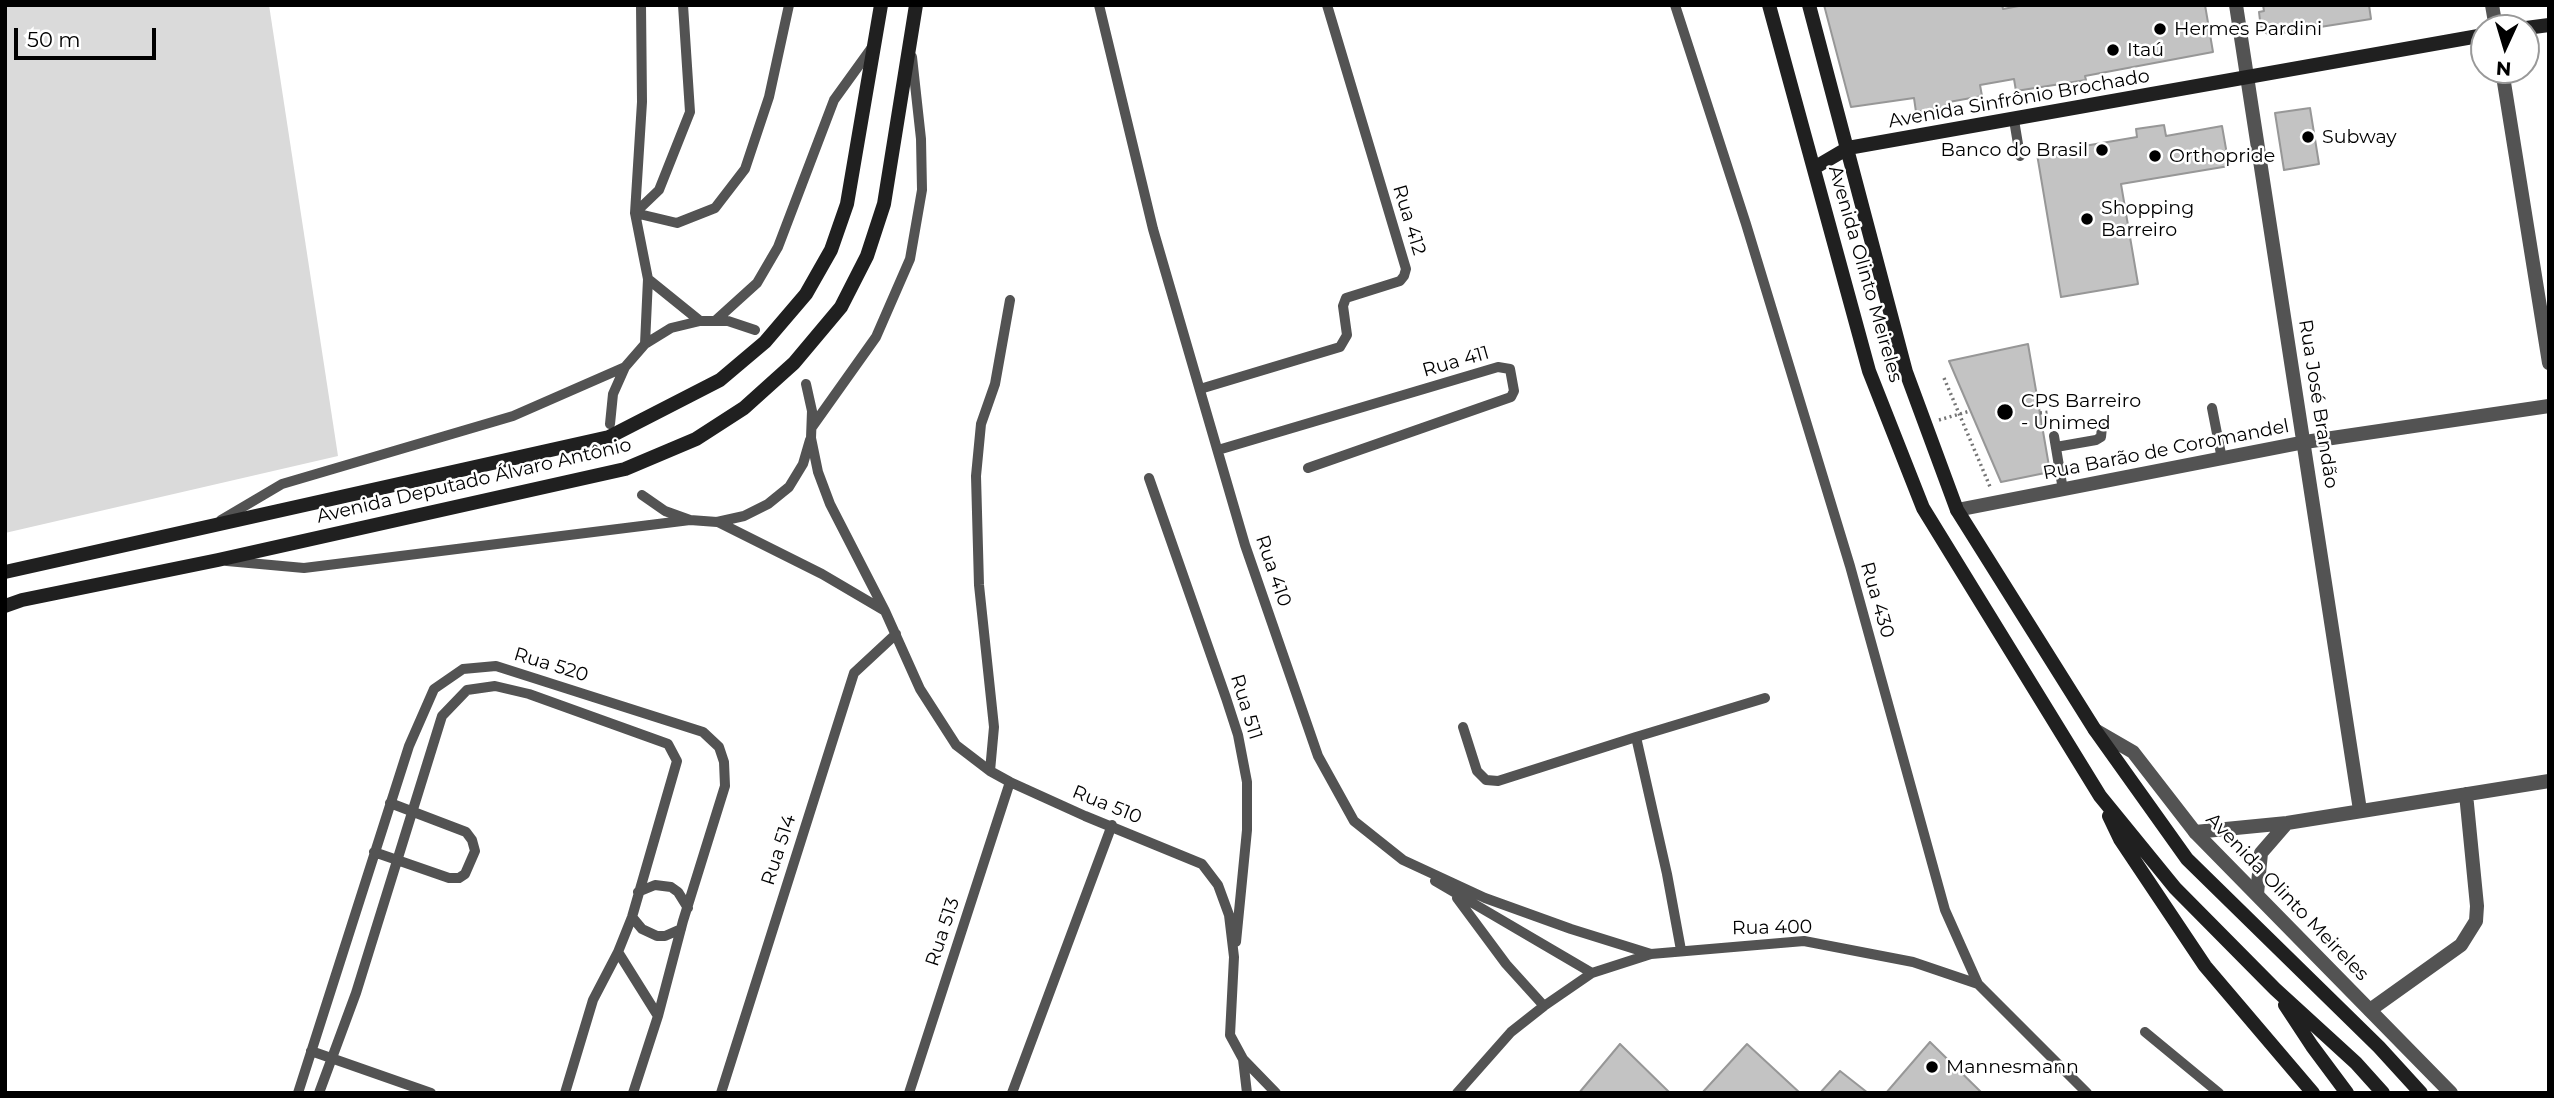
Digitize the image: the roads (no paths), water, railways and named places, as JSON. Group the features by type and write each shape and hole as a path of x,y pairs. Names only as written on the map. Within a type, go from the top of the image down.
{"main road":[{"name":"Avenida Deputado Álvaro Antônio","path":"5,572 609,437 720,380 765,342 806,294 831,250 847,204 881,5"},
{"name":"Avenida Deputado Álvaro Antônio","path":"5,606 22,600 218,560 625,469 696,439 744,408 794,363 841,307 867,256 884,204 916,5"},
{"name":"Avenida Olinto Meireles","path":"1769,5 1869,371 1923,508 2100,796 2120,839 2205,965 2311,1092"},
{"name":"Avenida Olinto Meireles","path":"1809,5 1906,372 1957,510 2095,730 2187,859 2379,1047 2421,1093"},
{"name":"Avenida Sinfrônio Brochado","path":"1814,168 1848,148 2470,38"},
{"name":"Avenida Olinto Meireles","path":"2100,796 2175,888 2275,989"},
{"path":"2275,989 2347,1093"},
{"path":"2275,989 2356,1063 2382,1093"}],"street":[{"name":"Rua José Brandão","path":"2236,5 2360,810"},
{"path":"2504,84 2549,363"},
{"name":"Rua Barão de Coromandel","path":"1957,510 2305,442 2549,406"},
{"name":"Avenida Olinto Meireles","path":"2095,730 2133,752 2195,832 2451,1093"},
{"path":"2195,832 2287,823 2549,781"},
{"path":"2370,1010 2461,945 2476,922 2477,906 2466,794"},
{"path":"2257,894 2261,853 2287,823"}],"lane":[{"path":"641,5 642,102 635,213 648,279 645,344"},
{"path":"635,213 659,190 690,112 683,5"},
{"path":"635,213 677,223 715,208 745,169 769,97 789,5"},
{"name":"Rua 410","path":"1099,5 1153,229 1245,545 1318,756 1354,821 1403,860 1485,898 1651,954"},
{"name":"Rua 412","path":"1200,389 1340,346 1347,335 1343,306 1346,298 1400,281 1406,269 1326,5"},
{"name":"Rua 430","path":"1675,5 1746,224 1850,566 1945,910 1978,984"},
{"path":"218,560 304,568 690,520 717,522 744,516 768,504 789,486 803,464 812,433 876,337 909,259 922,190 921,139 910,42"},
{"path":"715,321 757,283 778,247 834,100 875,44"},
{"path":"2014,120 2020,156"},
{"path":"648,279 700,321"},
{"path":"990,771 994,727 979,584 976,476 981,424 995,384 1010,300"},
{"path":"610,424 614,394 625,367 645,344 671,328 700,321 728,321 755,330"},
{"path":"214,524 282,484 513,416 625,367"},
{"name":"Rua 411","path":"1219,450 1498,367 1510,369 1514,391 1511,397 1308,468"},
{"name":"Rua 510","path":"806,384 812,411 812,433 818,472 830,504 885,611 920,689 956,745 990,771 1010,782 1202,864 1219,885 1229,915 1234,957 1230,1035 1243,1059 1276,1093"},
{"path":"2212,408 2222,459"},
{"path":"2063,490 2055,441 2096,440 2101,437 2102,427"},
{"name":"Rua 511","path":"1149,478 1238,735 1247,782 1245,857 1234,957"},
{"path":"642,495 664,511 690,520"},
{"path":"717,522 822,573 885,611"},
{"name":"Rua 514","path":"721,1093 854,673 895,634"},
{"name":"Rua 520","path":"298,1093 408,746 434,689 463,669 496,666 703,732 719,747 724,762 725,786 633,1093"},
{"name":"Rua 520","path":"319,1093 356,993 442,716 467,690 495,686 529,694 668,744 677,761 632,917 618,952 593,1000 565,1093"},
{"path":"561,706 560,698 569,688"},
{"path":"586,715 594,705 594,696"},
{"path":"1462,727 1477,771 1486,780 1498,781 1765,698"},
{"path":"1636,737 1681,950"},
{"name":"Rua 513","path":"909,1093 1010,782"},
{"path":"374,852 449,878 459,878 465,874 475,851 466,832 390,803"},
{"path":"1012,1093 1112,825"},
{"path":"1403,860 1454,893 1592,973"},
{"path":"638,892 655,885 663,885 678,892 688,908"},
{"path":"1454,893 1506,964 1544,1006"},
{"path":"632,917 642,929 657,936 665,936 681,929"},
{"name":"Rua 400","path":"1457,1092 1511,1032 1592,973 1651,954 1804,941 1913,962 1978,984 2087,1093"},
{"path":"618,952 658,1016"},
{"path":"2146,1032 2220,1093"},
{"path":"311,1051 431,1093"},
{"name":"Rua 510","path":"1243,1059 1247,1093"}],"place":[{"name":"Hermes Pardini","path":"2160,29"},
{"name":"Itaú","path":"2113,50"},
{"name":"Subway","path":"2308,137"},
{"name":"Banco do Brasil","path":"2102,150"},
{"name":"Orthopride","path":"2155,156"},
{"name":"Shopping Barreiro","path":"2087,219"},
{"name":"CPS Barreiro - Unimed","path":"2005,412"},
{"name":"Mannesmann","path":"1932,1067"}]}
